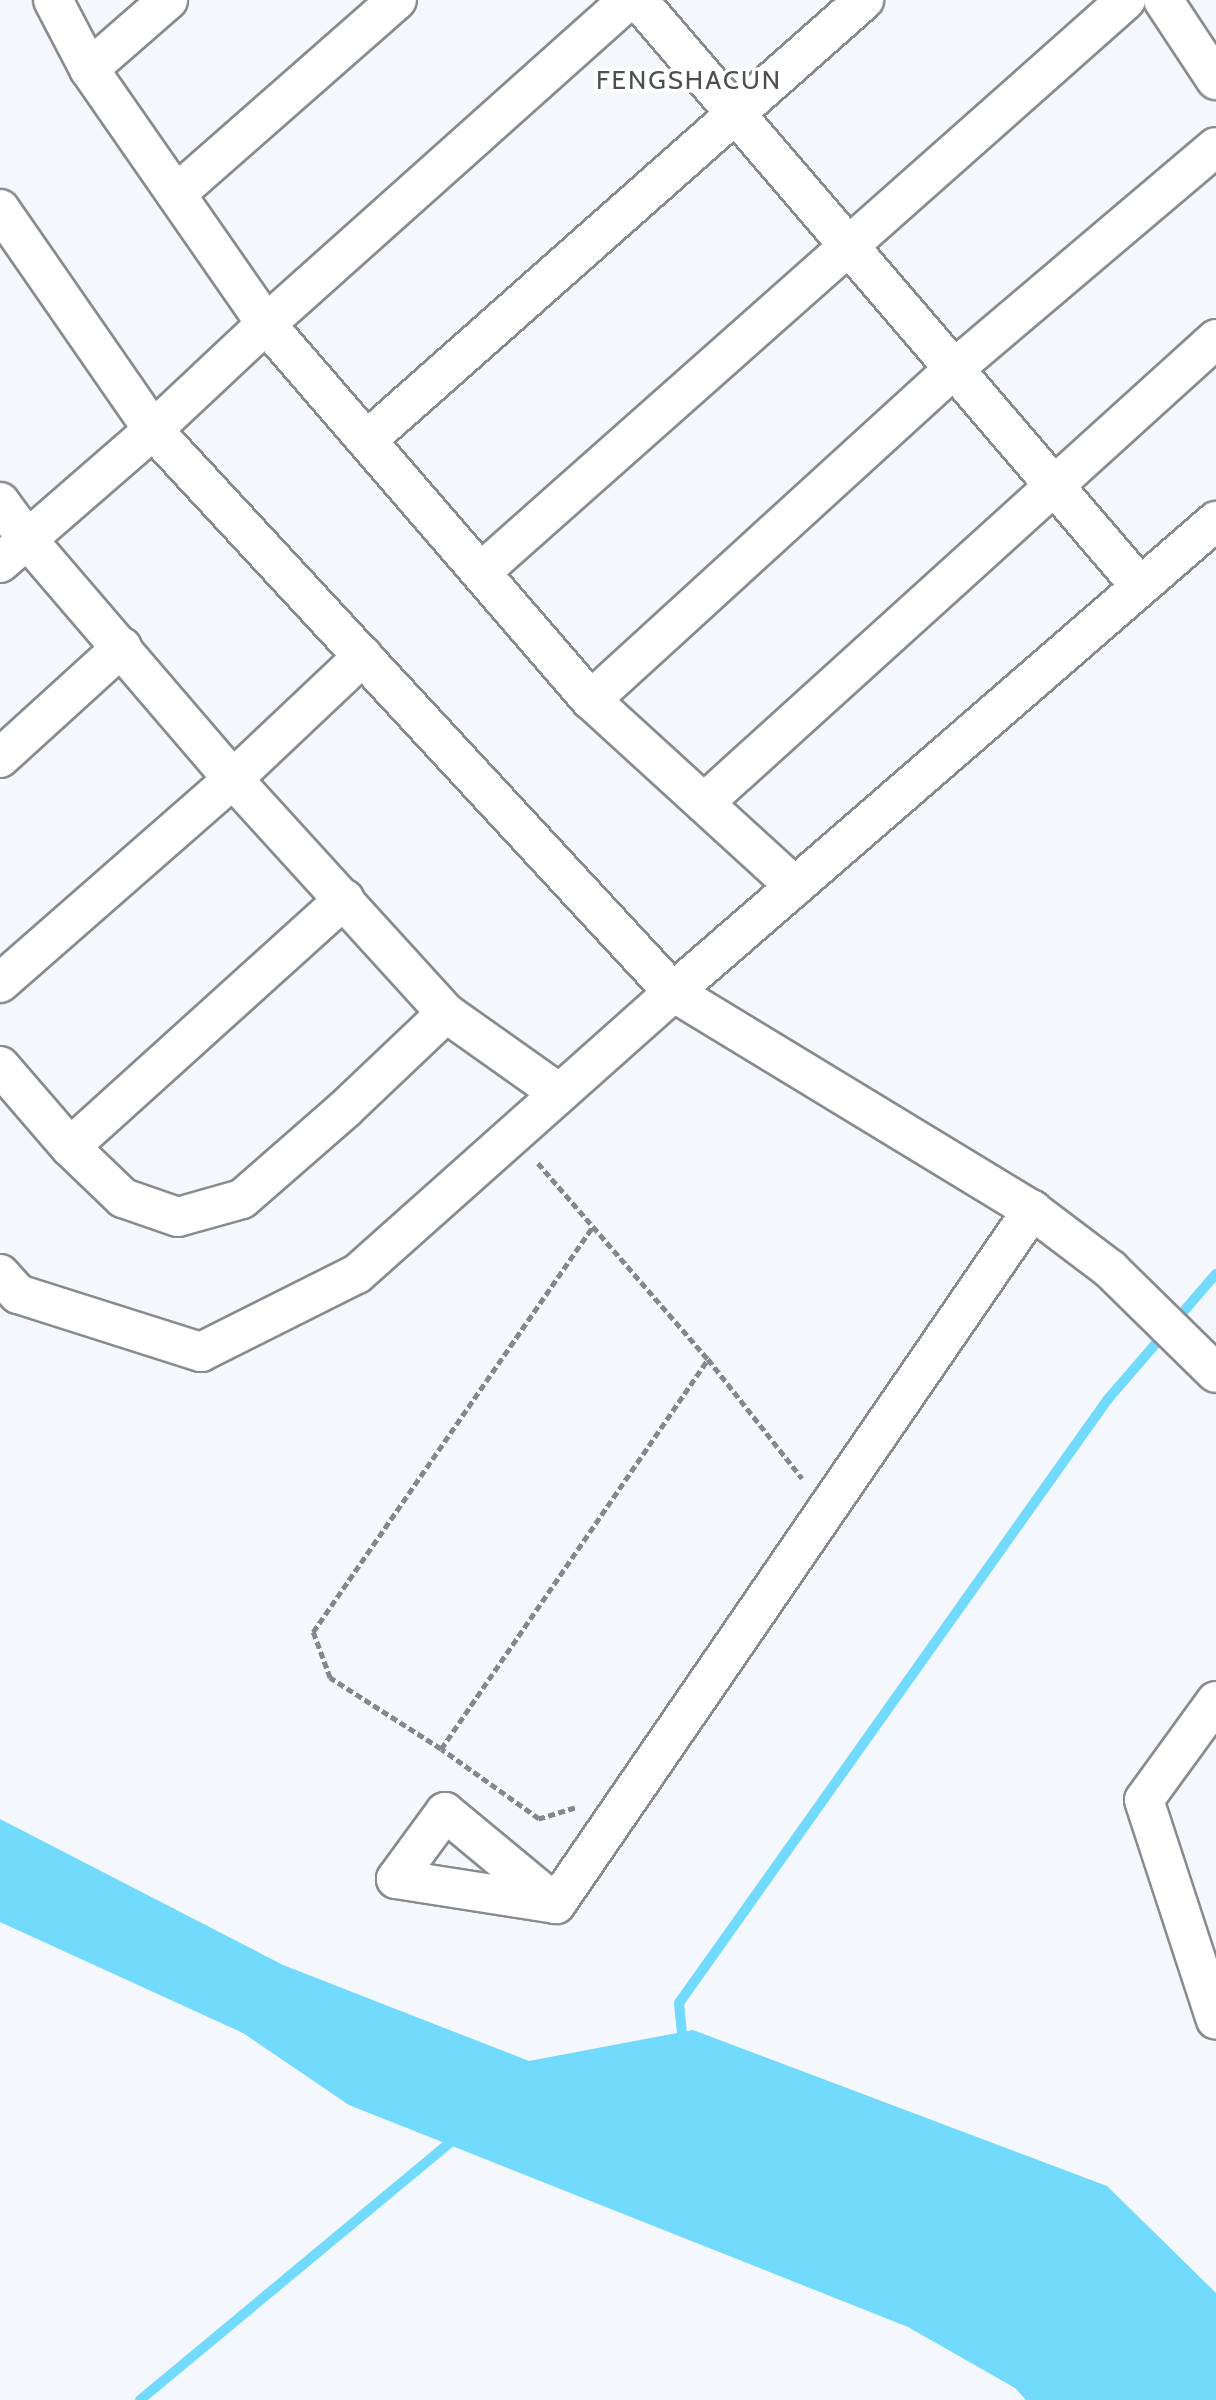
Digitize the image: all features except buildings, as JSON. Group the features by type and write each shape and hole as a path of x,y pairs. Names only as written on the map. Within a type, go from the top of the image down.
{"street":[{"path":"53,0 89,69 266,324 591,700 795,886"},
{"path":"89,69 169,0"},
{"path":"176,194 397,0"},
{"path":"14,551 153,430 266,324 629,0"},
{"path":"638,0 1140,586"},
{"path":"367,440 864,0"},
{"path":"481,572 1126,0"},
{"path":"1163,0 1216,80"},
{"path":"591,700 954,369 1216,147"},
{"path":"0,209 153,430 673,992 1032,1210 1110,1269 1216,1373"},
{"path":"704,803 1216,339"},
{"path":"0,502 14,551 122,647 233,779 446,1013 559,1093"},
{"path":"0,1275 18,1294 201,1352 357,1274 673,992 1216,521"},
{"path":"0,758 122,647"},
{"path":"0,984 233,779 363,656"},
{"path":"70,1147 344,899"},
{"path":"0,1066 70,1147 123,1198 178,1217 242,1199 345,1109 446,1013"},
{"path":"556,1903 1032,1210"},
{"path":"1216,1701 1144,1800 1216,2020"}],"path":[{"path":"512,1134 708,1359 811,1489"},
{"path":"583,1806 539,1819 441,1749 330,1678 313,1632 593,1226"},
{"path":"441,1749 708,1359"}],"water":[{"path":"0,1819 283,1965 529,2061 693,2030 1107,2186 1216,2293 1216,2400 1026,2400 1015,2388 908,2327 349,2105 243,2033 0,1922"}],"waterway":[{"path":"683,2044 679,2003 1108,1399 1216,1274"},
{"path":"140,2400 458,2136"}],"district":[{"name":"FENGSHACUN","path":"689,81"}]}
